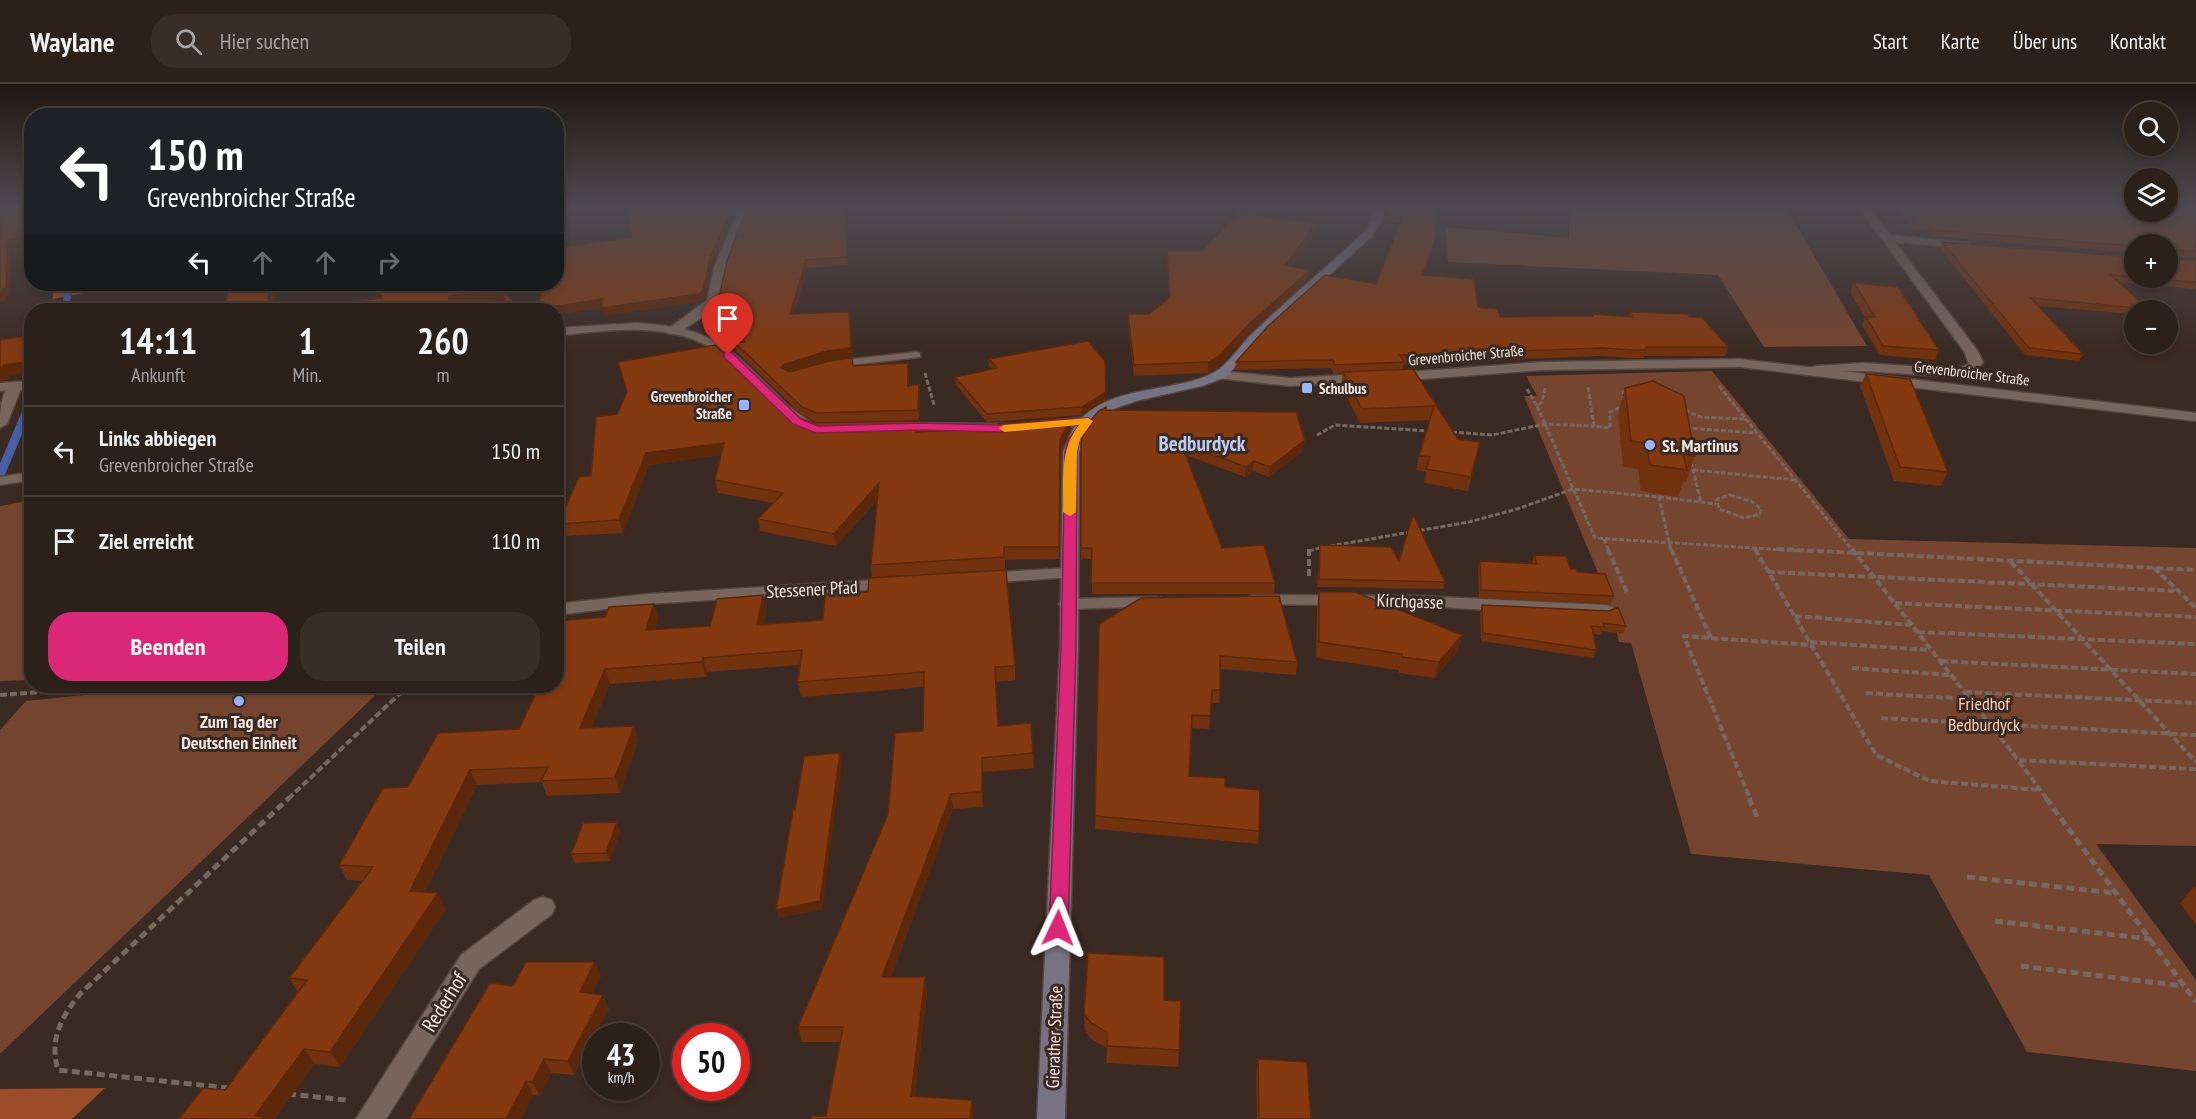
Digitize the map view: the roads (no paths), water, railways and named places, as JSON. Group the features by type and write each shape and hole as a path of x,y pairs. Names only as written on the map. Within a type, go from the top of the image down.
{"main road":[{"path":"1221,375 1245,346 1344,256"},
{"name":"Grevenbroicher Straße","path":"1088,421 1103,410 1120,402 1221,375"},
{"name":"Gierather Straße","path":"1051,1119 1071,452 1074,439 1088,421"}],"street":[{"path":"673,331 713,301 725,256"},
{"path":"1815,370 1863,367 1956,373 1970,370 1975,366 1976,362 1970,350 1900,256"},
{"path":"564,331 627,327 673,331 698,338 717,346 797,422 810,428 823,430"},
{"name":"Grevenbroicher Straße","path":"1221,375 1290,382 1471,373 1534,366 1751,363 2196,417"},
{"path":"0,387 23,386"},
{"path":"0,424 23,386"},
{"name":"Grevenbroicher Straße","path":"883,428 935,426 1000,429 1088,421"},
{"path":"963,579 1068,573"},
{"name":"Stessener Pfad","path":"564,609 648,599 905,583"},
{"name":"Kirchgasse","path":"1240,601 1420,601 1607,611"},
{"path":"1068,604 1171,602"},
{"name":"Rederhof","path":"374,1111 470,962 543,907"}],"lane":[{"path":"819,368 915,355"},
{"path":"6,480 24,477"}],"waterway":[{"path":"66,303 69,291"},
{"path":"0,475 24,418"}],"place":[{"name":"Schulbus","path":"1307,388"},
{"name":"Grevenbroicher Straße","path":"744,405"},
{"name":"St. Martinus","path":"1650,445"},
{"name":"Zum Tag der Deutschen Einheit","path":"239,701"}],"district":[{"name":"Bedburdyck","path":"1202,443"}],"park label":[{"name":"Friedhof Bedburdyck","path":"1984,713"}]}
